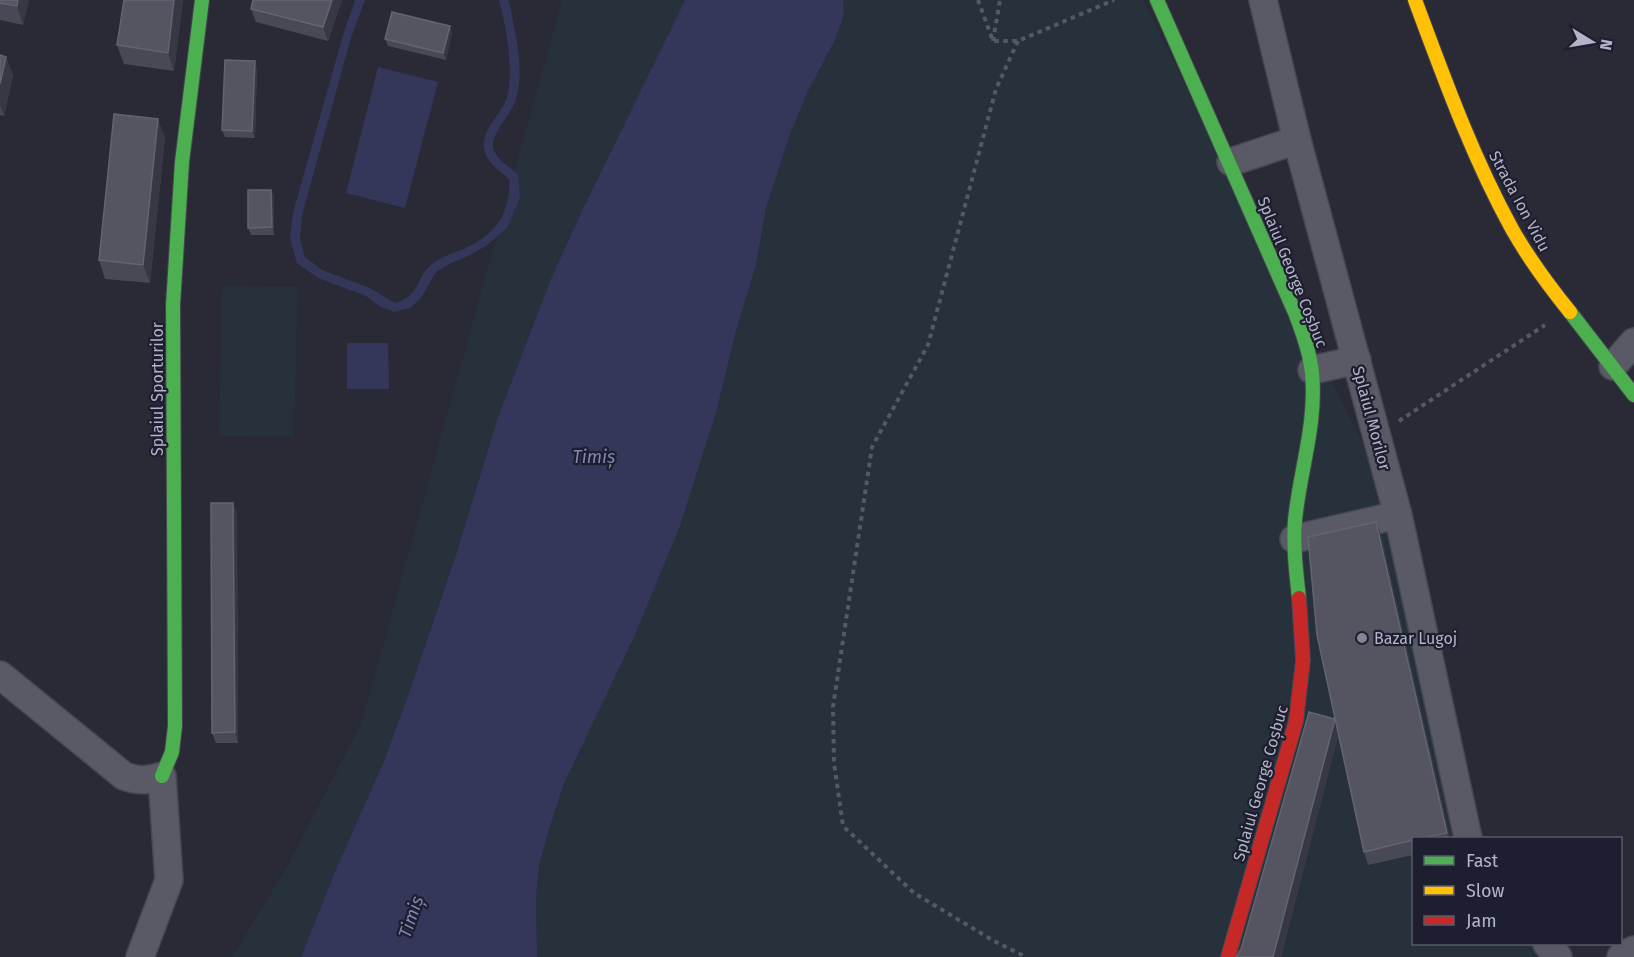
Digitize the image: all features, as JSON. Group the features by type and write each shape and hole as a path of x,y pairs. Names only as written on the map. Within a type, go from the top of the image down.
{"street":[{"name":"Splaiul Sporturilor","path":"162,776 174,749 175,726 174,293 182,162 202,0"},
{"name":"Splaiul George Coșbuc","path":"1157,0 1231,162 1299,324 1312,370 1314,405 1311,435 1297,498 1294,539 1295,571 1302,624 1303,666 1300,703 1293,736 1228,957"},
{"name":"Splaiul Morilor","path":"1263,0 1297,140 1398,515 1468,837"},
{"name":"Strada Ion Vidu","path":"1416,0 1453,103 1514,231 1543,277 1634,395"},
{"path":"1231,162 1297,140"},
{"path":"1613,366 1634,342"},
{"path":"1312,370 1357,360"},
{"path":"1294,539 1398,515"},
{"path":"0,675 123,776 136,780 149,780 162,776 169,880 140,957"},
{"path":"1548,945 1558,957"},
{"path":"1621,957 1634,950"}],"path":[{"path":"978,0 993,41"},
{"path":"993,41 1000,0"},
{"path":"993,41 1018,41 1114,0"},
{"path":"1018,41 996,89 928,345 872,447 833,707 834,763 843,826 914,893 994,941 1026,957"},
{"path":"1395,424 1554,320"}],"shaded area":[{"path":"562,0 685,0 581,213 497,420 456,555 410,690 384,761 334,874 301,957 232,957 284,872 361,724"},
{"path":"843,0 1143,0 1398,515 1468,837 1412,837 1412,945 1548,945 1558,957 537,957 536,898 539,867 563,786 635,635 680,526 716,413 736,331 756,265 766,208 790,134 807,93 834,42 844,15"},
{"path":"222,286 298,287 294,437 219,436"}],"water":[{"path":"355,0 365,0 351,38 302,215 300,239 305,257 322,270 370,288 395,303 415,290 423,274 432,264 482,238 491,231 504,213 509,192 509,179 490,161 484,147 486,134 507,97 509,87 508,48 499,0 508,0 510,4 520,66 515,102 493,142 497,155 518,174 520,197 507,228 486,246 436,272 421,298 410,308 394,312 379,306 366,296 318,278 297,263 290,239 293,213"},
{"name":"Timiș","path":"685,0 843,0 844,15 834,42 807,93 790,134 766,208 756,265 736,331 716,413 680,526 635,635 563,786 539,867 536,898 537,957 301,957 334,874 384,761 456,555 497,420 551,279"},
{"path":"378,67 438,82 405,208 346,193"},
{"path":"347,343 388,343 389,389 347,389"}],"building":[{"path":"0,0 18,0 17,6 0,3"},
{"path":"124,0 174,0 168,53 117,45"},
{"path":"253,0 332,0 323,27 251,9"},
{"path":"392,12 450,26 443,53 385,39"},
{"path":"0,55 6,57 0,84"},
{"path":"225,60 255,61 252,131 222,130"},
{"path":"114,114 158,119 143,265 99,260"},
{"path":"248,190 271,190 272,227 248,228"},
{"path":"211,503 233,503 235,732 212,733"},
{"name":"Bazar Lugoj","path":"1376,522 1447,833 1412,837 1412,840 1364,852 1317,635 1308,537"},
{"path":"1309,712 1335,719 1273,957 1236,957 1241,949"}],"traffic: fast":[{"path":"162,776 172,752 175,726 173,305 182,162 202,0"},
{"path":"1157,0 1296,315 1310,358 1312,410 1294,530 1299,598"},
{"path":"1570,312 1634,395"}],"traffic: slow":[{"path":"1415,0 1459,116 1484,173 1525,251 1570,312"}],"traffic: jam":[{"path":"1228,957 1296,721 1303,660 1299,598"}],"place":[{"name":"Bazar Lugoj","path":"1362,638"}]}
